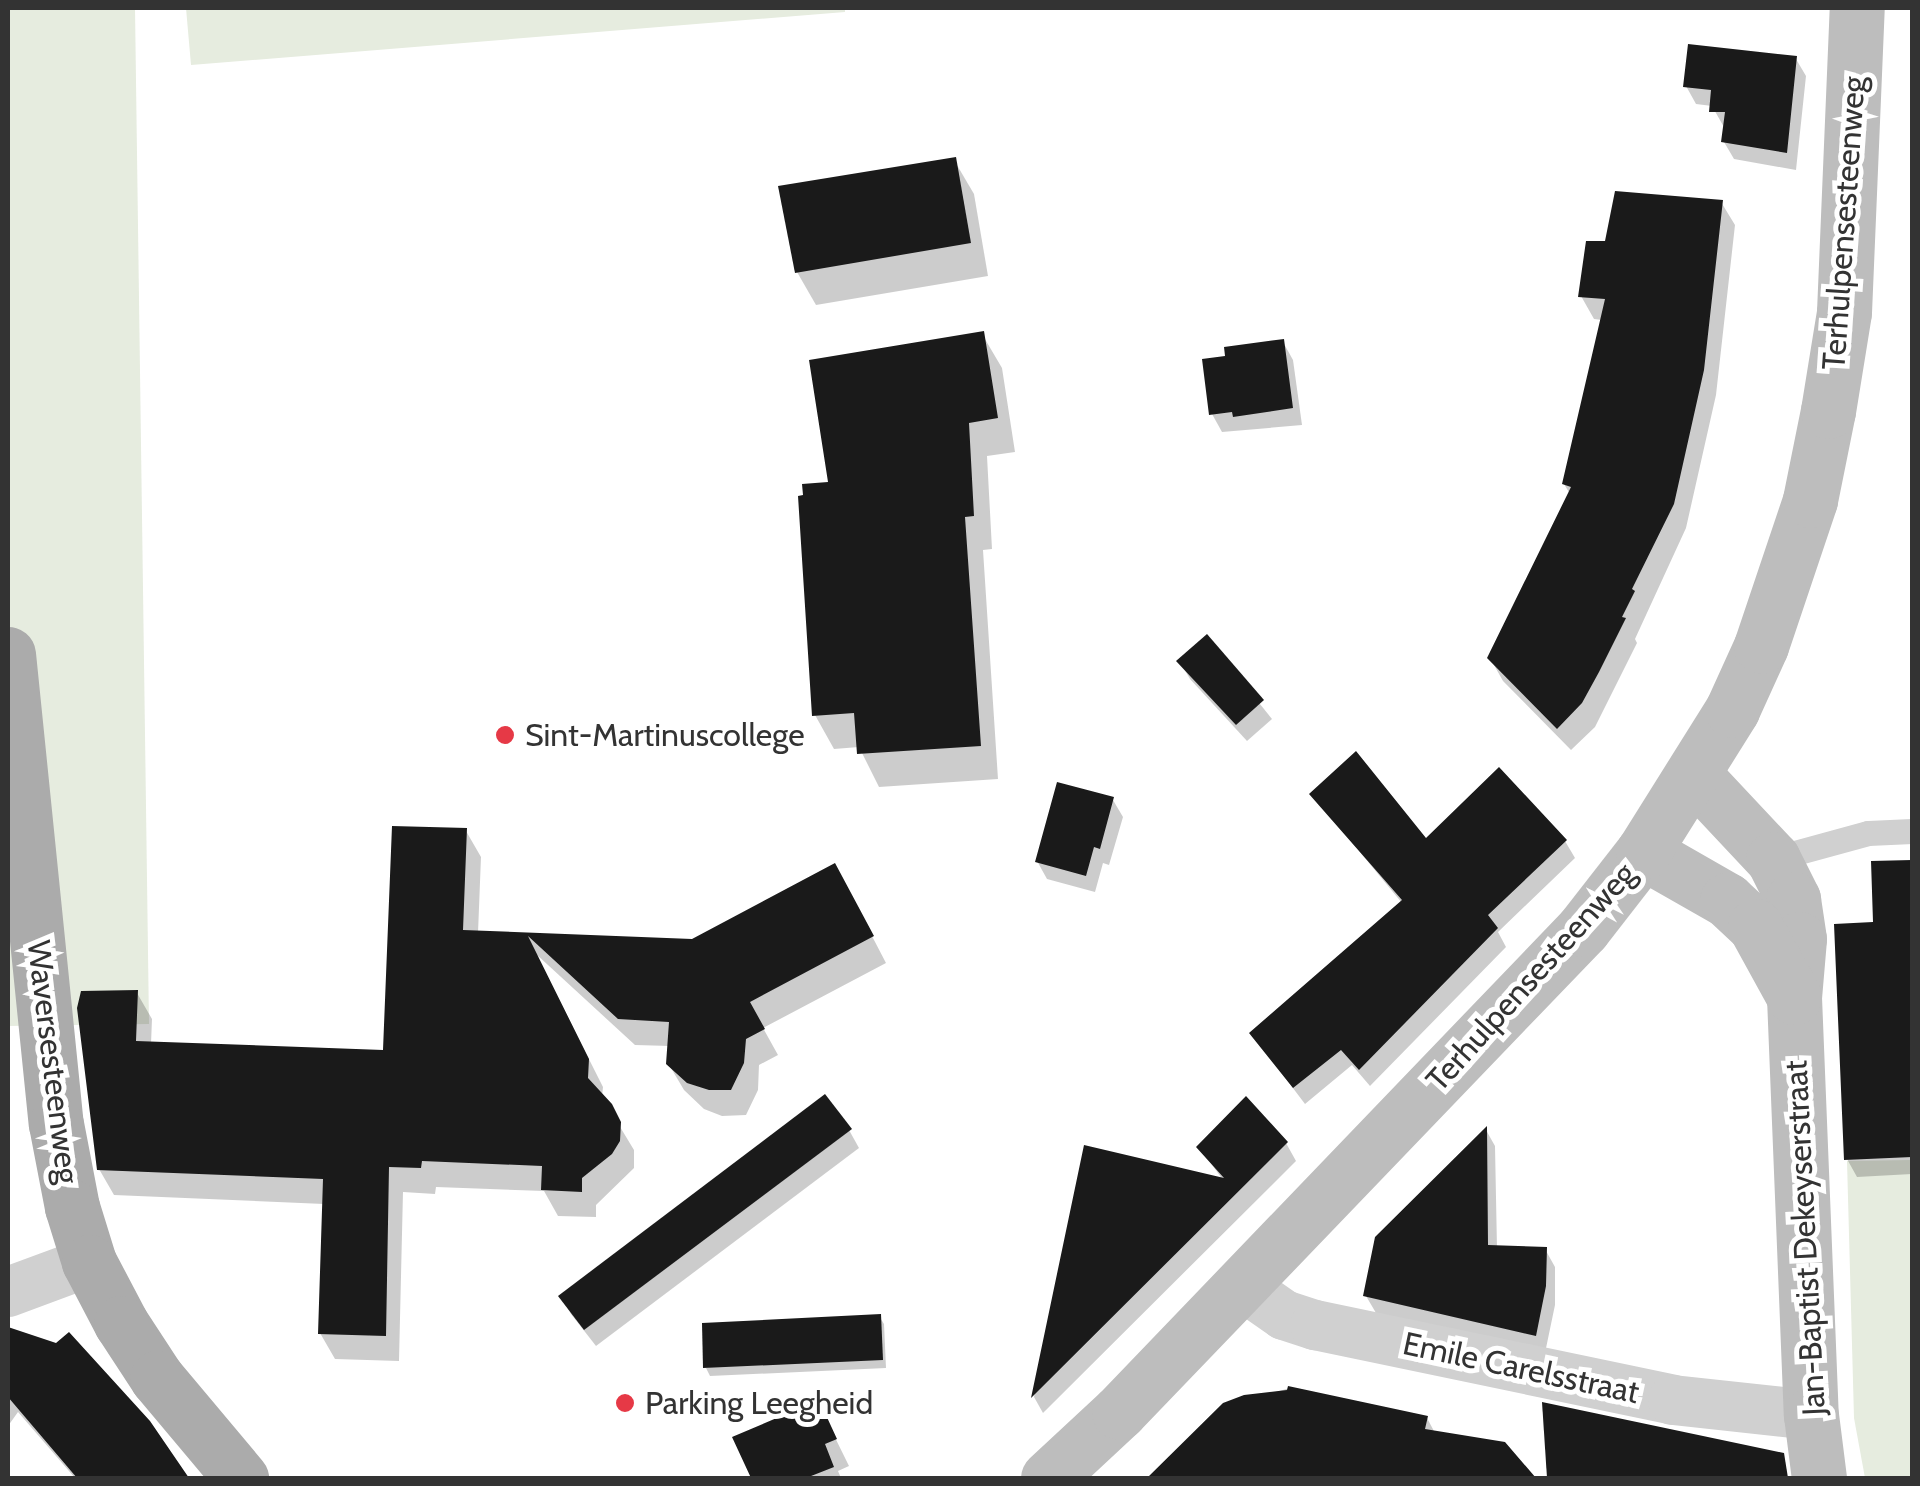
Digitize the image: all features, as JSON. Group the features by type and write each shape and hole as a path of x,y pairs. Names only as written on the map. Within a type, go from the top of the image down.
{"main road":[{"name":"Terhulpensesteenweg","path":"1048,1478 1241,1285 1583,930 1644,852 1732,710 1760,646 1810,500 1844,312 1856,8"},
{"name":"Waversesteenweg","path":"8,654 56,1124 72,1206 90,1262 121,1324 157,1378 240,1478"},
{"name":"Jan-Baptist Dekeyserstraat","path":"1694,775 1773,858 1793,899 1797,926 1794,997 1811,1415 1819,1478"},
{"name":"Jan-Baptist Dekeyserstraat","path":"1644,852 1727,900 1755,926 1794,997"}],"street":[{"path":"8,1292 90,1262"},
{"name":"Emile Carelsstraat","path":"1241,1285 1284,1315 1315,1326 1673,1400 1811,1415"}],"lane":[{"path":"1773,858 1868,833 1912,831"}],"shaded area":[{"path":"8,8 135,8 149,1024 8,1026"},
{"path":"186,8 845,8 845,12 191,65"},
{"path":"1912,1160 1912,1478 1865,1478 1854,1418 1847,1161"}],"building":[{"path":"1688,44 1797,56 1787,153 1721,142 1725,112 1709,112 1711,90 1683,87"},
{"path":"956,157 971,243 795,273 778,186"},
{"path":"1615,191 1723,200 1704,370 1674,504 1632,589 1635,591 1622,617 1626,618 1599,672 1582,703 1557,729 1487,658 1571,487 1562,484 1605,299 1578,297 1586,241 1605,241"},
{"path":"984,331 998,418 969,423 974,516 965,517 981,746 857,754 854,713 812,716 798,496 803,495 802,484 828,482 809,360"},
{"path":"1284,339 1293,408 1233,417 1232,412 1209,415 1202,359 1225,356 1224,347"},
{"path":"1207,634 1264,700 1236,725 1176,661"},
{"path":"1356,751 1426,838 1499,767 1567,840 1488,915 1498,928 1359,1070 1341,1050 1293,1088 1249,1033 1402,900 1309,794"},
{"path":"1057,782 1114,797 1100,849 1094,847 1086,876 1035,862"},
{"path":"392,826 467,828 463,930 692,939 835,863 874,936 750,1002 765,1029 746,1039 744,1063 731,1090 709,1090 687,1083 666,1064 669,1022 618,1019 528,936 589,1059 588,1078 612,1104 621,1122 620,1141 612,1154 582,1178 582,1192 541,1190 542,1166 422,1161 421,1168 389,1167 386,1336 318,1334 323,1179 97,1170 77,1008 81,991 138,990 136,1041 383,1050"},
{"path":"1912,860 1912,1157 1844,1160 1834,924 1873,922 1871,861"},
{"path":"825,1094 852,1129 584,1330 558,1296"},
{"path":"1246,1096 1288,1142 1031,1398 1084,1145 1224,1178 1196,1147"},
{"path":"1487,1126 1488,1245 1547,1247 1546,1286 1536,1336 1363,1296 1375,1237"},
{"path":"881,1314 883,1360 703,1368 702,1323"},
{"path":"8,1327 56,1343 69,1332 150,1421 189,1478 77,1478 8,1397"},
{"path":"1288,1386 1428,1416 1425,1429 1505,1442 1536,1478 1147,1478 1223,1403 1244,1395 1287,1390"},
{"path":"819,1400 837,1439 825,1444 834,1467 806,1478 751,1478 732,1437"},
{"path":"1542,1402 1784,1453 1788,1478 1547,1478"}],"place":[{"name":"Sint-Martinuscollege","path":"505,735"},
{"name":"Parking Leegheid","path":"625,1403"}]}
